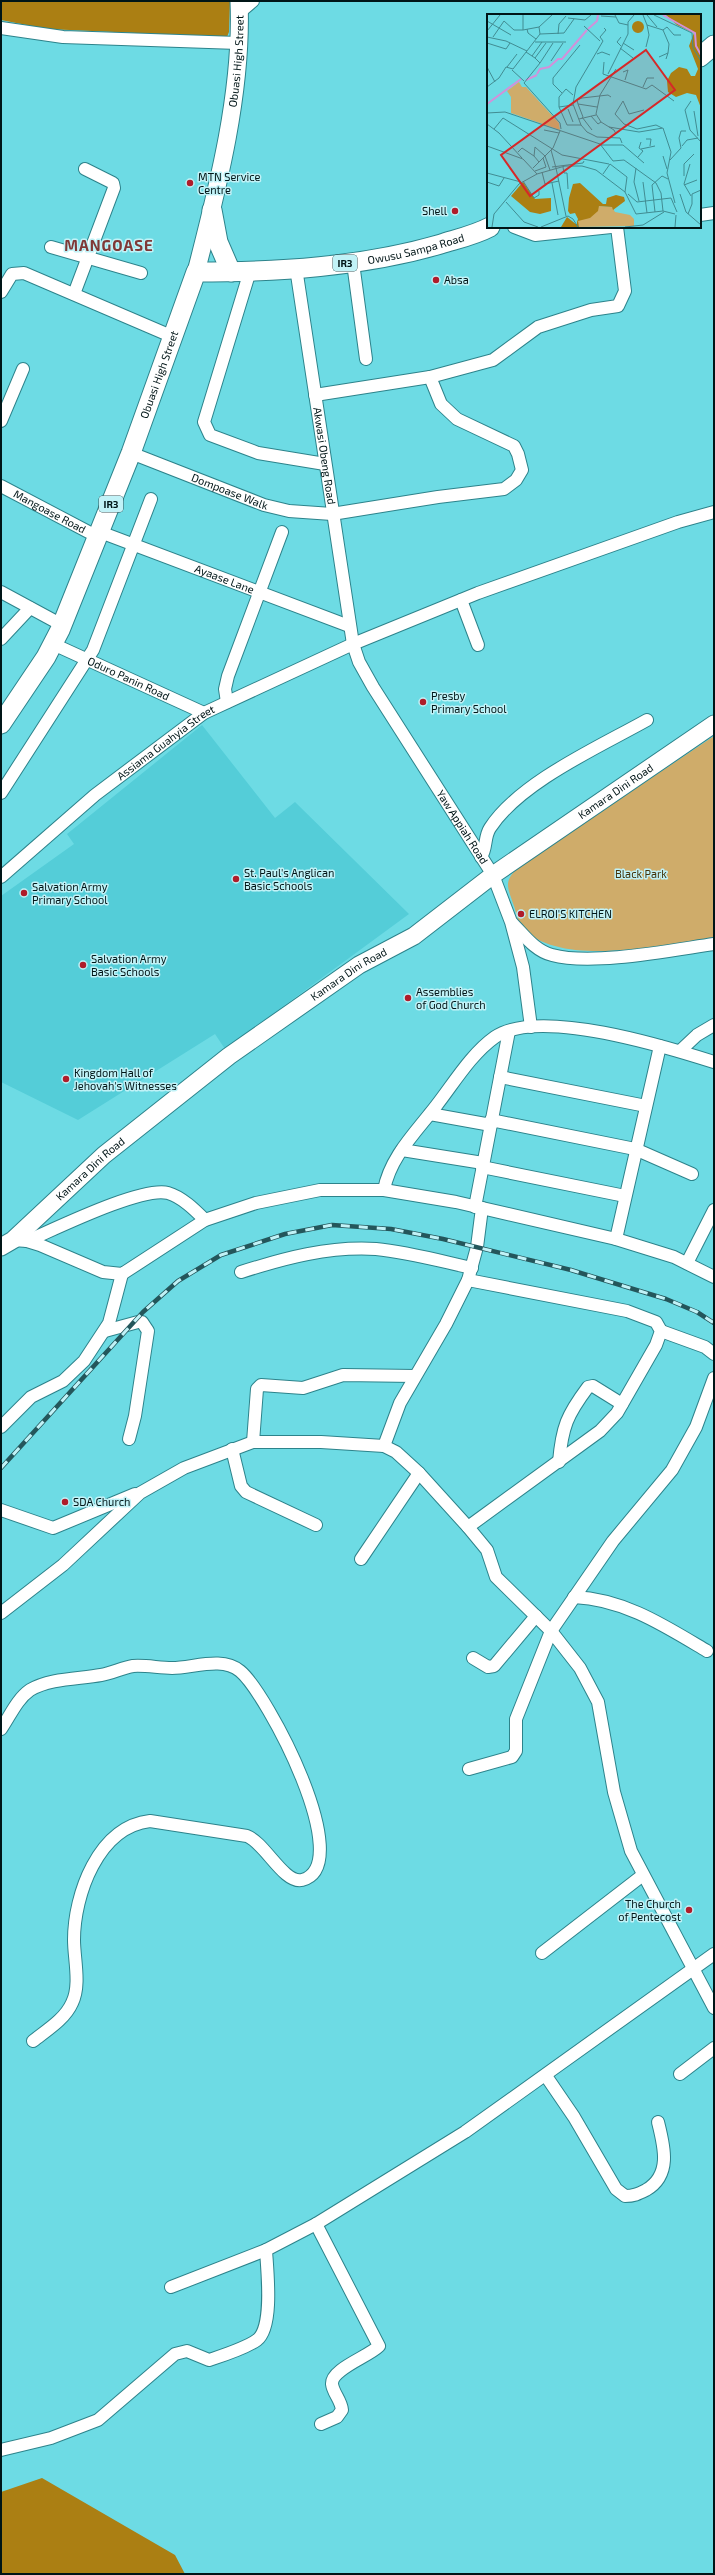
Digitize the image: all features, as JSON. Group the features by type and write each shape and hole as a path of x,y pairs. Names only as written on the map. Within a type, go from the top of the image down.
{"main road":[{"path":"701,56 714,45"},
{"path":"212,210 218,242 230,272"},
{"name":"Owusu Sampa Road","path":"196,272 230,272 296,268 353,262 410,253 487,228"},
{"name":"Obuasi High Street","path":"1,724 53,644 62,625 131,453 171,336 196,272"}],"street":[{"path":"239,7 253,1"},
{"name":"Obuasi High Street","path":"196,272 212,210 229,122 238,43 239,7"},
{"path":"1,28 63,37 238,43"},
{"path":"74,294 114,188 113,183 109,179 86,169"},
{"path":"701,215 714,213"},
{"path":"517,228 535,235 602,228"},
{"path":"315,395 430,377 493,360 538,327 591,310 618,306 625,291 617,228"},
{"path":"51,247 141,272"},
{"path":"353,262 366,358"},
{"name":"Akwasi Obeng Road","path":"296,268 332,514 353,644"},
{"path":"250,270 204,422 206,430 210,435 258,453 325,464"},
{"path":"1,292 6,272 24,273 171,336"},
{"path":"1,422 23,369"},
{"name":"Dompoase Walk","path":"131,453 264,506 289,511 332,514 438,497 504,489 516,480 522,470 518,454 514,446 457,419 440,404 430,377"},
{"name":"Mangoase Road","path":"1,486 99,534"},
{"path":"1,793 87,660 112,604 133,544 151,499"},
{"name":"Assiama Guahyia Street","path":"1,877 96,795 204,713 353,644 461,600 630,538 714,512"},
{"path":"227,702 225,689 228,676 282,532"},
{"name":"Ayaase Lane","path":"99,534 133,544 349,626"},
{"path":"1,592 62,625"},
{"path":"461,600 478,645"},
{"path":"1,639 30,608"},
{"name":"Oduro Panin Road","path":"53,644 204,713"},
{"name":"Yaw Appiah Road","path":"353,644 359,662 373,687 493,875 511,922 523,967 531,1027"},
{"path":"481,857 486,851 489,829 522,794 647,720"},
{"name":"Kamara Dini Road","path":"14,1242 104,1155 210,1070 359,965 414,936 493,875 714,724"},
{"path":"511,922 541,950 552,955 576,959 630,955 714,944"},
{"path":"680,1051 698,1035 714,1025"},
{"path":"384,1190 388,1172 402,1150 430,1114 485,1046 497,1036 509,1031 531,1027 580,1028 680,1051 714,1062"},
{"path":"384,1446 396,1411 446,1324 470,1274 479,1208 482,1165 509,1031"},
{"path":"616,1239 660,1046"},
{"path":"500,1077 646,1106"},
{"path":"430,1114 491,1123 636,1149 692,1174"},
{"path":"402,1150 482,1165 625,1196"},
{"path":"14,1242 103,1272 122,1274 205,1220 256,1203 286,1195 320,1190 384,1190 479,1208 616,1239 687,1263 714,1277"},
{"path":"14,1242 142,1195 157,1192 169,1193 181,1200 205,1220"},
{"path":"687,1263 714,1210"},
{"path":"241,1272 294,1256 348,1250 387,1251 470,1274 627,1311 656,1322 661,1331 705,1347 714,1354"},
{"path":"1,1427 31,1397 63,1381 74,1372 105,1331 122,1274"},
{"path":"105,1331 138,1322 142,1322 148,1331 135,1416 129,1439"},
{"path":"468,1527 600,1432 622,1404 656,1345 661,1331"},
{"path":"253,1442 257,1389 261,1386 303,1388 343,1375 415,1376"},
{"path":"469,1769 512,1757 516,1751 516,1719 551,1631 612,1541 672,1470 696,1427 714,1378"},
{"path":"559,1462 562,1432 571,1410 588,1387 593,1386 622,1404"},
{"path":"1,1510 53,1528 140,1493 184,1468 253,1442 321,1442 384,1446 396,1452 419,1473 468,1527 487,1550 496,1577 551,1631 580,1668 598,1702 622,1826 631,1851 714,2008"},
{"path":"232,1449 241,1486 246,1492 316,1525"},
{"path":"361,1559 419,1473"},
{"path":"1,1613 64,1565 140,1493"},
{"path":"574,1597 597,1599 627,1607 707,1651"},
{"path":"473,1658 488,1667 494,1666 536,1616"},
{"path":"1,1728 21,1698 31,1690 48,1683 102,1674 132,1666 172,1668 222,1664 231,1666 247,1678 271,1713 294,1754 320,1835 316,1866 310,1876 301,1880 293,1880 286,1874 259,1842 248,1836 150,1821 134,1826 117,1836 98,1856 84,1881 78,1907 74,1938 76,1989 73,2002 50,2029 33,2041"},
{"path":"542,1953 643,1875"},
{"path":"171,2287 266,2250 316,2224 459,2136 546,2076 692,1968 714,1954"},
{"path":"680,2074 714,2048"},
{"path":"546,2076 616,2189 625,2196 635,2196 654,2185 660,2177 665,2150 658,2122"},
{"path":"316,2224 378,2346 374,2351 336,2372 332,2380 332,2386 342,2403 342,2410 337,2417 320,2424"},
{"path":"1,2450 51,2438 98,2420 175,2354 187,2351 209,2360 257,2339 264,2328 269,2288 266,2250"}],"shaded area":[{"path":"1,1 230,1 229,32 227,37 47,29 1,20"},
{"path":"202,725 275,818 295,802 409,914 225,1049 215,1034 78,1120 1,1082 1,896 74,844 67,834"},
{"path":"42,2478 175,2555 185,2574 1,2574 1,2492"}],"green space":[{"name":"Black Park","path":"714,736 714,938 614,951 587,951 562,948 540,940 521,926 508,889 511,876 520,866"}],"railway":[{"path":"1,1468 143,1312 178,1281 221,1255 285,1234 332,1225 391,1229 443,1239 571,1270 666,1299 697,1312 714,1323"}],"place":[{"name":"MTN Service Centre","path":"190,183"},
{"name":"Shell","path":"455,211"},
{"name":"Absa","path":"436,280"},
{"name":"Presby Primary School","path":"423,702"},
{"name":"St. Paul's Anglican Basic Schools","path":"236,879"},
{"name":"Salvation Army Primary School","path":"24,893"},
{"name":"ELROI'S KITCHEN","path":"521,914"},
{"name":"Salvation Army Basic Schools","path":"83,965"},
{"name":"Assemblies of God Church","path":"408,998"},
{"name":"Kingdom Hall of Jehovah's Witnesses","path":"66,1079"},
{"name":"SDA Church","path":"65,1502"},
{"name":"The Church of Pentecost","path":"689,1910"}],"district":[{"name":"MANGOASE","path":"109,246"}]}
